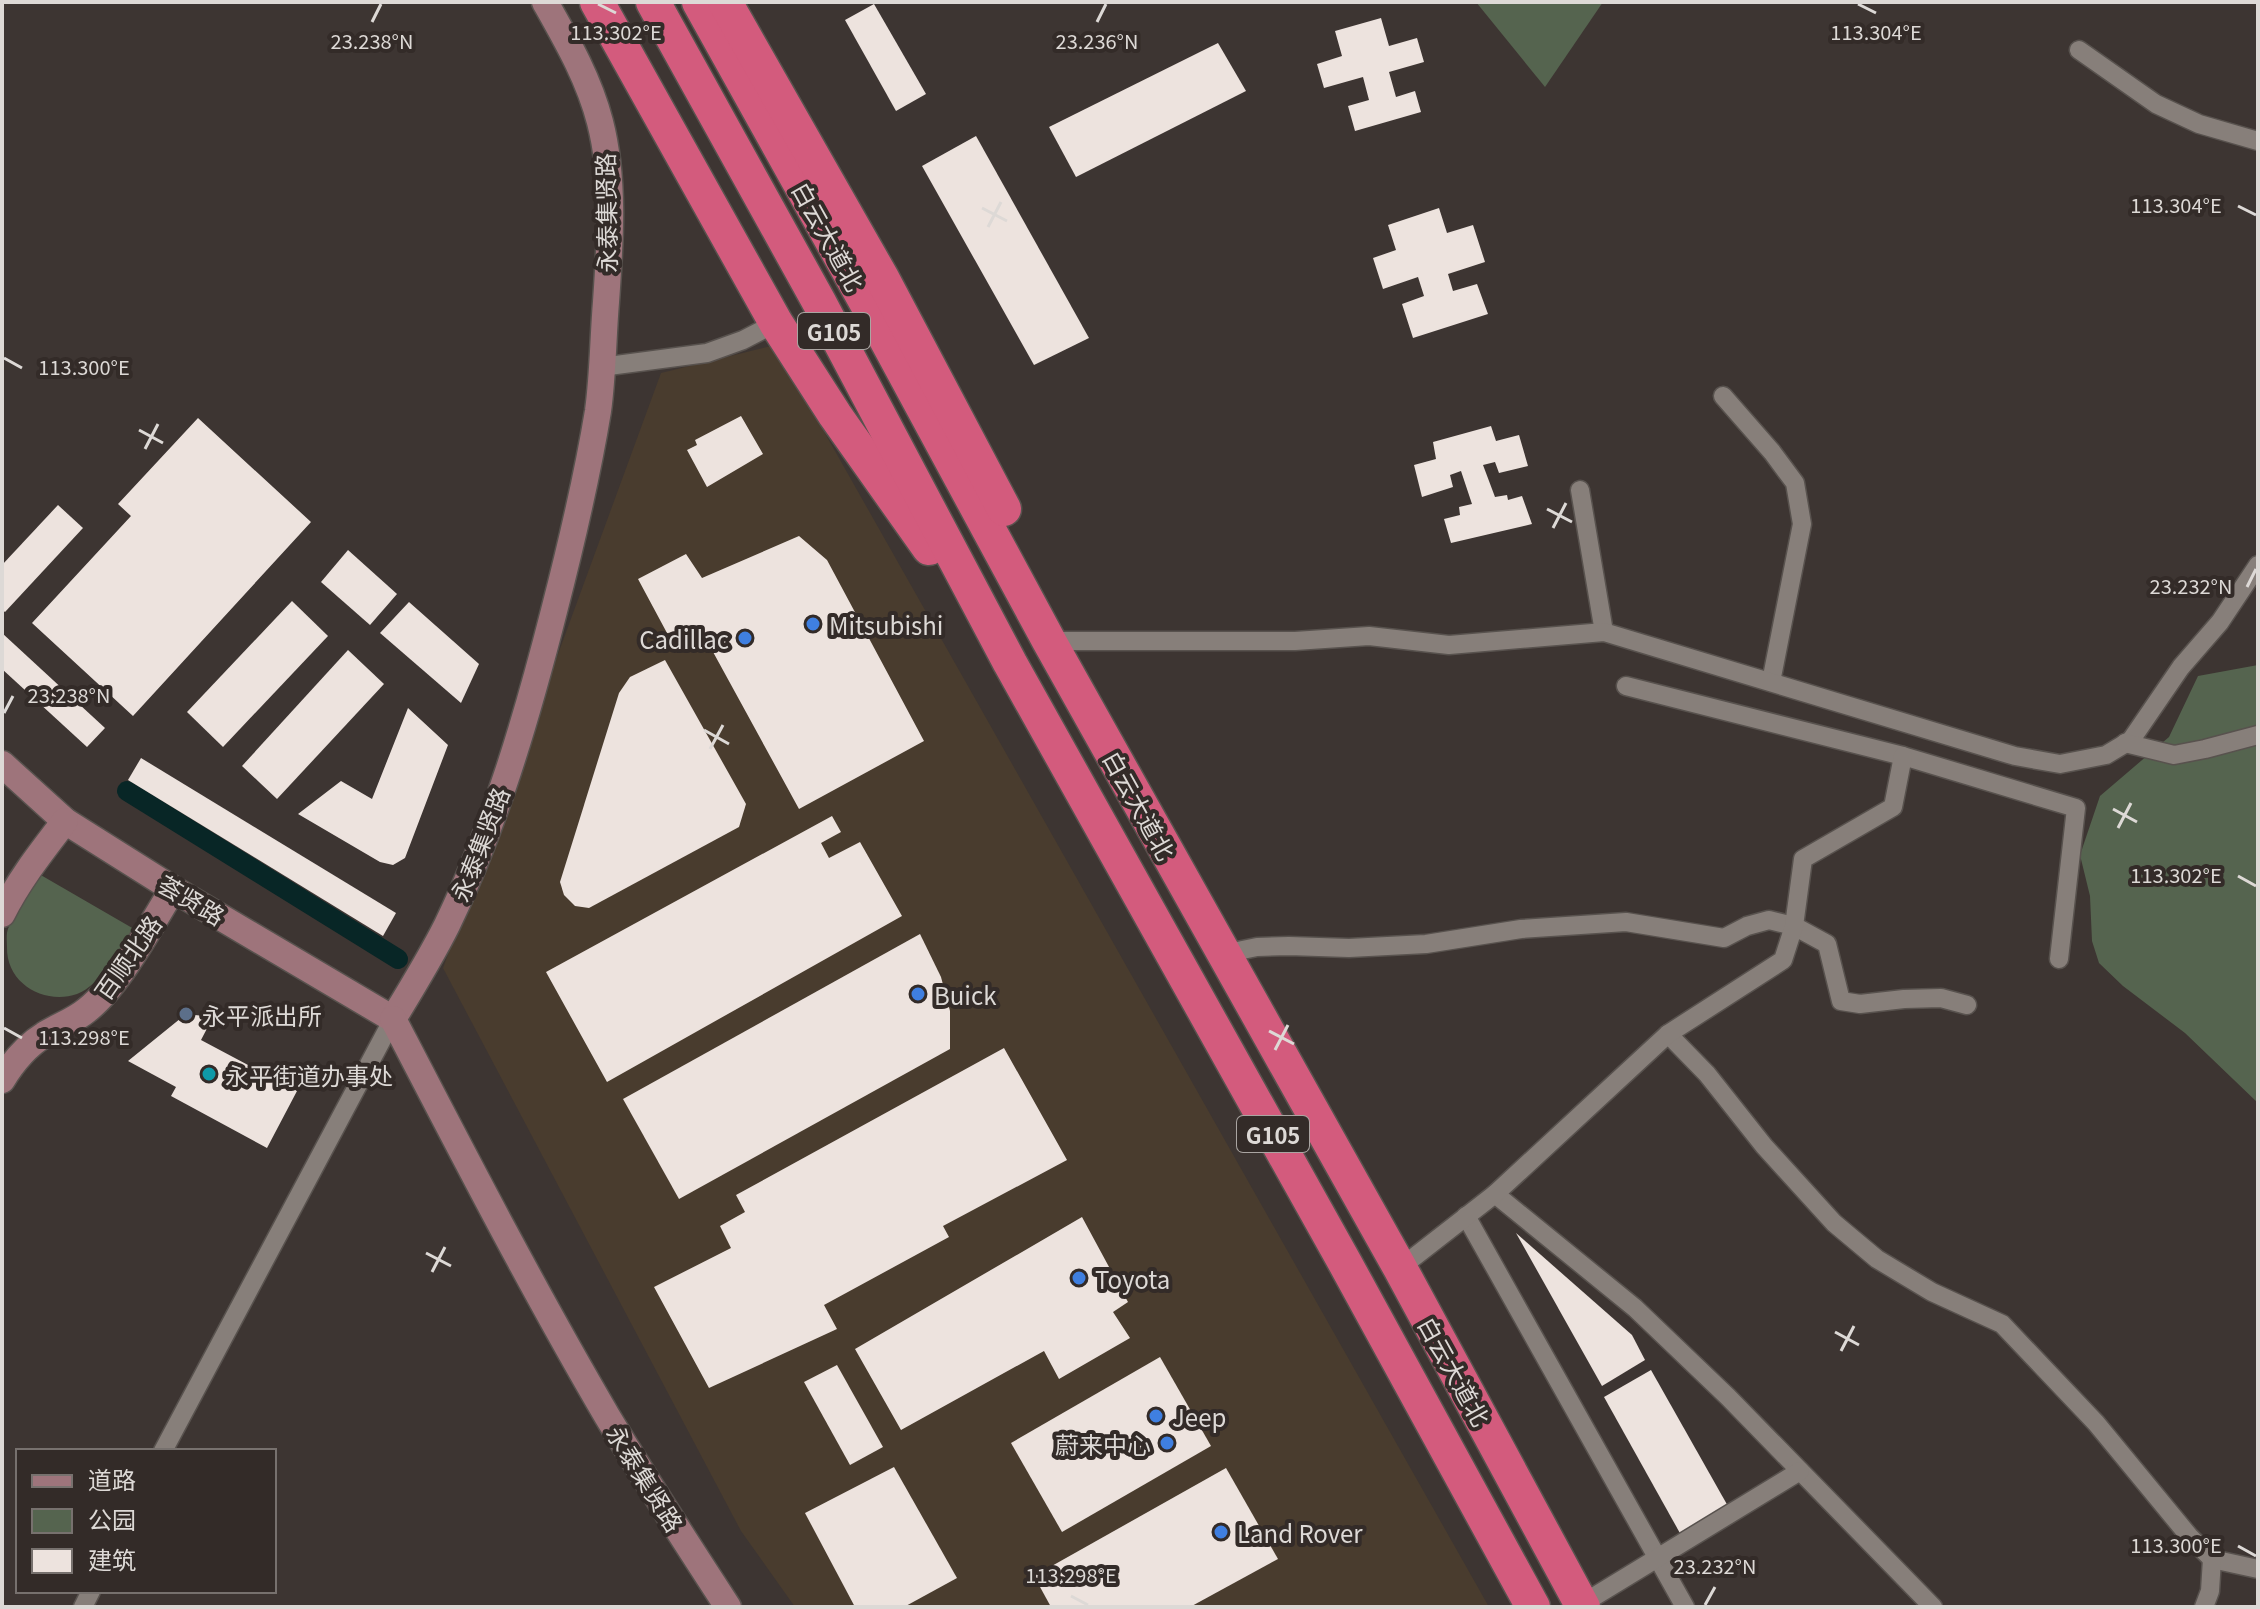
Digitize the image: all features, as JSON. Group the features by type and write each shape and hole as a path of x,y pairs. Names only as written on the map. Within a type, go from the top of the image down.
{"highway":[{"name":"G105","path":"597,2 776,323 835,415 1010,663"},
{"name":"白云大道北","path":"653,2 812,289 1010,663 1338,1249 1533,1607"},
{"name":"白云大道北","path":"699,2 1049,641 1400,1268 1583,1606"},
{"name":"G105","path":"725,2 882,278 1007,514 1049,641"}],"street":[{"name":"永泰集贤路","path":"545,2 580,65 600,123 607,162 608,264 598,408 584,486 520,735 471,871 428,962 393,1019 570,1351 652,1489 728,1607"},
{"path":"2079,50 2156,104 2199,124 2258,141"},
{"path":"601,367 707,353 743,340 776,323"},
{"path":"1723,396 1795,483 1802,524 1771,682"},
{"path":"1580,490 1604,632"},
{"path":"1049,641 1295,641 1369,636 1449,645 1604,632 2015,756 2060,764 2106,755 2131,740 2181,667 2220,622 2258,565"},
{"path":"1626,686 1903,756 2076,808 2059,959"},
{"path":"2125,743 2174,755 2258,735"},
{"path":"1400,1268 1495,1194 1668,1034 1783,960 1794,926 1803,859 1893,807 1903,756"},
{"name":"荟贤路","path":"2,764 65,821 173,889 393,1019"},
{"path":"2,914 13,891 65,821"},
{"name":"百顺北路","path":"2,1080 25,1049 87,1011 106,993 173,889"},
{"path":"1223,954 1257,947 1349,948 1426,944 1521,929 1626,922 1724,938 1747,926 1769,920 1794,926 1827,944 1841,1001 1860,1004 1941,998 1967,1005"},
{"path":"164,1449 393,1019"},
{"path":"1668,1034 1707,1074 1764,1146 1834,1223 1877,1259 1942,1298 2002,1324 2096,1423 2189,1536 2212,1559 2258,1569"},
{"path":"1495,1194 1635,1308 1728,1397 1933,1607"},
{"path":"1466,1216 1685,1607"},
{"path":"1583,1606 1657,1557 1800,1471"},
{"path":"2204,1607 2210,1591 2212,1559"}],"shaded area":[{"path":"775,345 1489,1607 795,1607 741,1531 443,968 661,373"}],"green space":[{"path":"1476,2 1603,2 1545,87"},
{"path":"2258,665 2258,1103 2185,1033 2123,986 2099,963 2092,941 2090,896 2080,855 2100,796 2169,737 2198,676"},
{"path":"39,874 134,929 102,975 77,994 65,997 41,994 20,981 8,960 8,929"}],"building":[{"path":"874,4 926,94 896,111 845,20"},
{"path":"1381,18 1389,46 1417,38 1424,62 1389,72 1396,97 1415,91 1421,112 1355,131 1348,106 1369,100 1363,77 1324,88 1317,64 1342,56 1335,31"},
{"path":"1218,43 1246,91 1076,177 1049,127"},
{"path":"976,136 1089,338 1034,365 922,166"},
{"path":"1439,208 1447,233 1473,225 1485,262 1448,274 1453,291 1477,284 1488,314 1413,338 1402,304 1424,296 1418,277 1383,289 1373,258 1396,250 1388,225"},
{"path":"741,416 763,454 707,487 687,450 697,445 695,440"},
{"path":"198,418 311,522 133,716 32,623 131,516 118,504"},
{"path":"1491,426 1496,441 1519,435 1528,466 1499,473 1495,462 1483,465 1495,497 1507,495 1508,500 1522,496 1532,524 1451,543 1444,519 1460,515 1459,507 1472,504 1461,471 1450,475 1453,487 1422,497 1414,465 1436,459 1433,442"},
{"path":"58,505 83,528 5,612 2,610 2,565"},
{"path":"799,536 827,560 924,741 799,809 701,630 667,633 638,579 686,554 702,578"},
{"path":"348,550 397,594 370,625 321,582"},
{"path":"292,601 328,636 223,747 187,712"},
{"path":"409,602 479,664 461,703 380,633"},
{"path":"2,633 105,728 87,747 2,669"},
{"path":"348,650 384,684 277,799 242,766"},
{"path":"665,660 746,804 739,827 589,908 575,906 564,895 560,882 619,693 630,677"},
{"path":"408,708 448,745 405,858 393,865 380,862 298,814 341,781 372,799"},
{"path":"141,758 396,913 383,936 128,780"},
{"path":"832,816 841,832 821,843 829,858 860,842 902,916 607,1082 546,972"},
{"path":"920,934 941,977 950,1011 950,1049 679,1199 623,1099"},
{"name":"永平街道办事处","path":"186,1014 213,1017 201,1040 297,1091 267,1148 171,1096 176,1087 128,1061"},
{"path":"1004,1048 1067,1160 943,1226 949,1237 824,1305 837,1329 709,1388 654,1287 731,1248 720,1226 745,1212 736,1195"},
{"path":"1082,1217 1128,1302 1113,1312 1130,1338 1059,1379 1044,1351 901,1430 855,1349"},
{"path":"1516,1233 1632,1335 1645,1360 1602,1386"},
{"path":"1160,1357 1211,1446 1062,1532 1011,1443"},
{"path":"837,1365 883,1447 850,1465 804,1382"},
{"path":"1651,1370 1729,1508 1681,1535 1604,1397"},
{"path":"894,1467 957,1578 904,1607 855,1607 805,1513"},
{"path":"1226,1468 1278,1559 1190,1607 1051,1607 1034,1576"}],"waterway":[{"path":"127,791 398,959"}],"place":[{"name":"Mitsubishi","path":"813,624"},
{"name":"Cadillac","path":"745,638"},
{"name":"Buick","path":"918,994"},
{"name":"永平派出所","path":"186,1014"},
{"name":"永平街道办事处","path":"209,1074"},
{"name":"Toyota","path":"1079,1278"},
{"name":"Jeep","path":"1156,1416"},
{"name":"蔚来中心","path":"1167,1443"},
{"name":"Land Rover","path":"1221,1532"}]}
